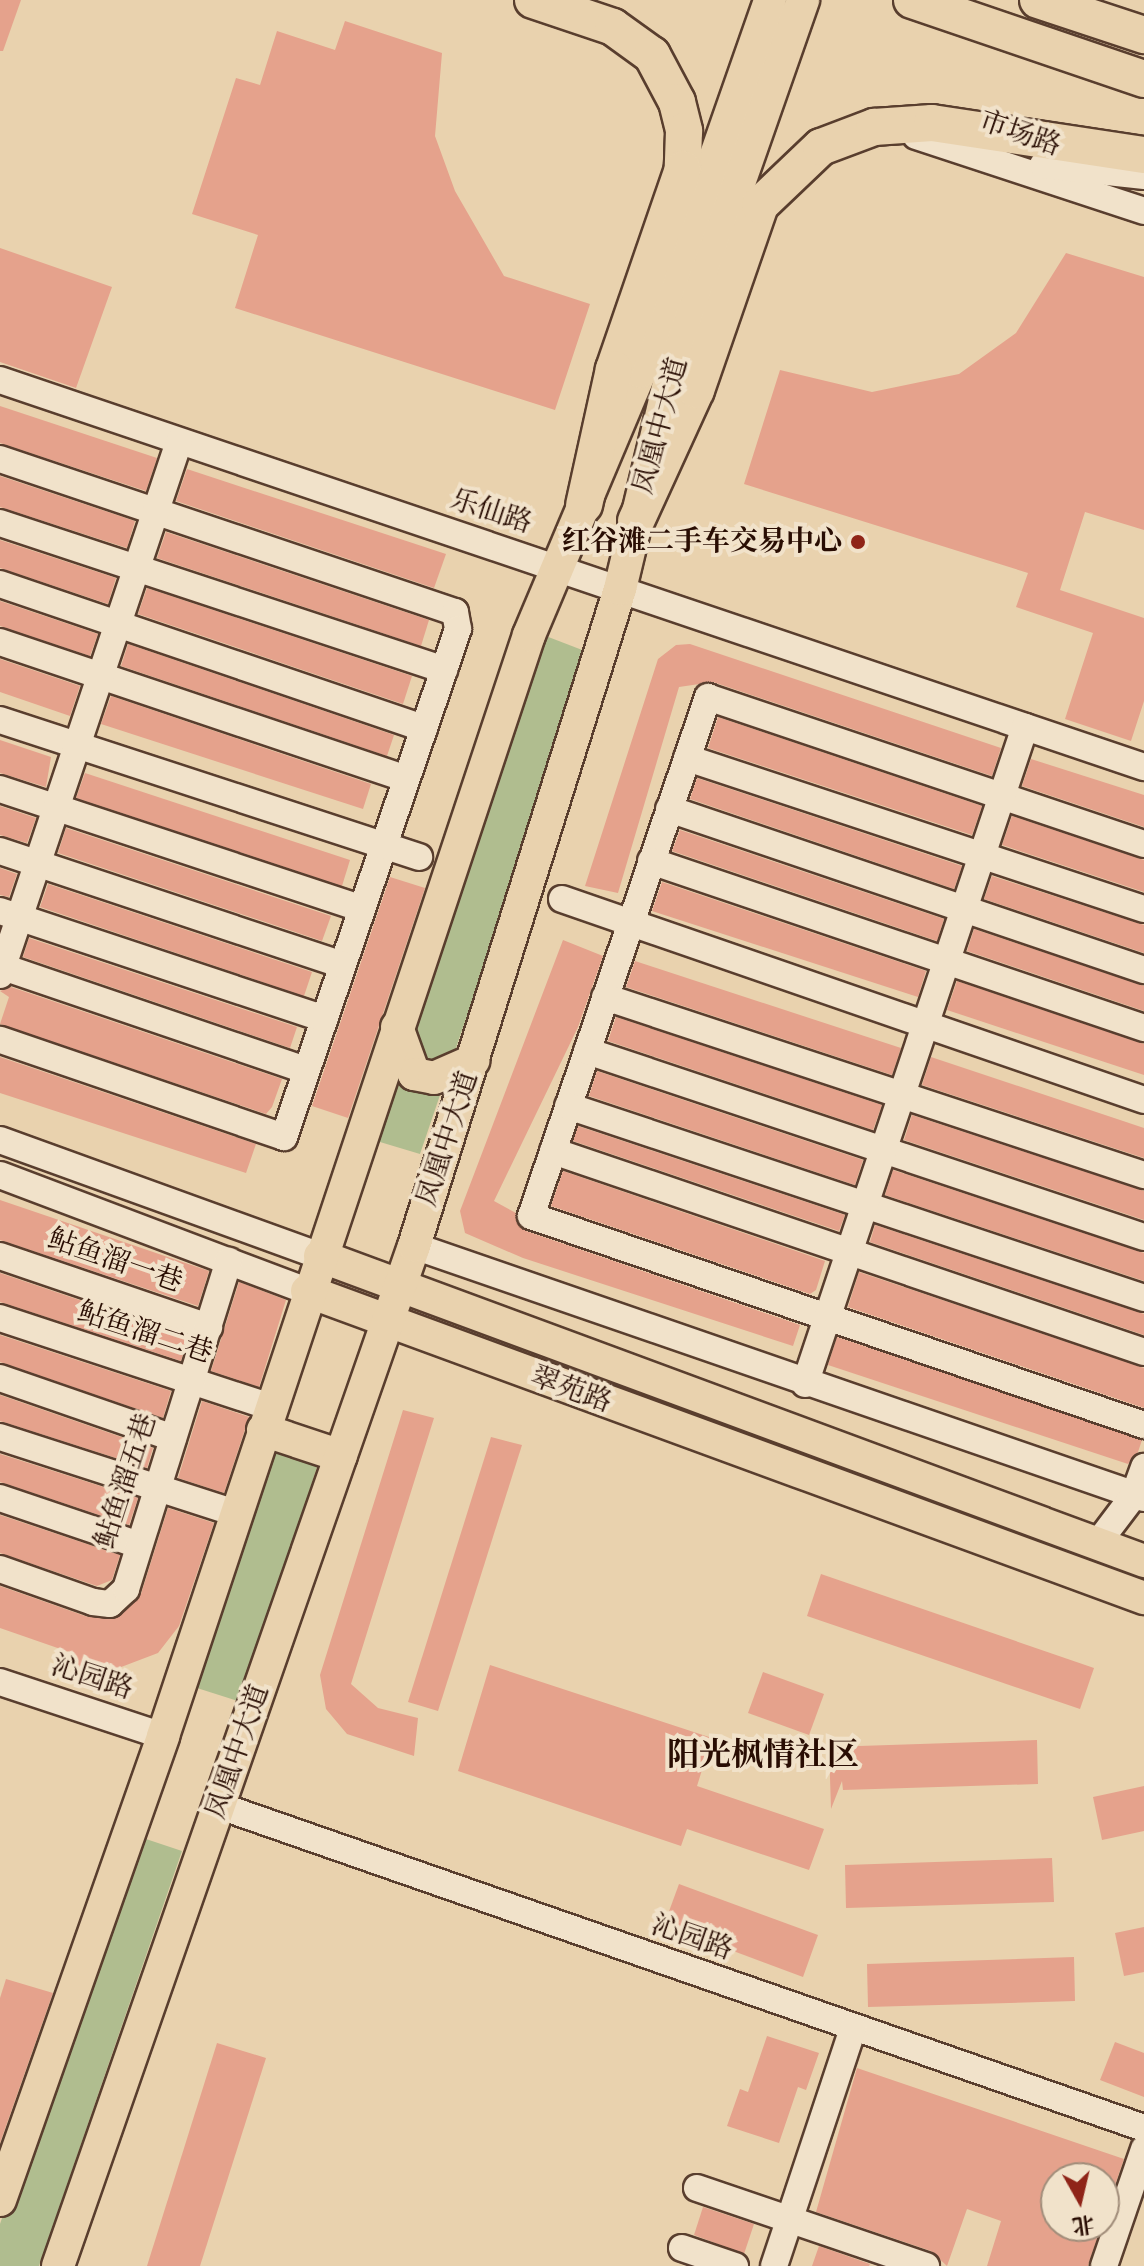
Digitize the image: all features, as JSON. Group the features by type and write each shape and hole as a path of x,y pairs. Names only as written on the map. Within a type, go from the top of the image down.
{"highway":[{"path":"533,0 613,27 652,55 677,102 684,131 683,169 614,369 584,505"},
{"path":"912,0 1144,79"},
{"path":"1048,2 1144,35"},
{"path":"636,521 696,390 760,205 821,147 874,127 932,123 1144,155"}],"main road":[{"name":"凤凰中大道","path":"0,2200 163,1736 307,1291 397,1027 558,568 640,372 770,0"},
{"name":"凤凰中大道","path":"58,2266 414,1246 620,589 669,383 803,0"},
{"path":"397,1027 414,1074 434,1078 473,1061"},
{"name":"翠苑路","path":"320,1256 399,1288 1144,1561"},
{"name":"翠苑路","path":"307,1291 1144,1598"},
{"path":"266,1418 341,1456"}],"street":[{"name":"市场路","path":"874,127 996,160 1144,211"},
{"path":"996,160 1144,176"},
{"name":"乐仙路","path":"0,380 1144,767"},
{"path":"179,442 37,863 10,914 1,969 306,1070"},
{"path":"0,459 455,612 458,629 284,1137 0,1040"},
{"path":"0,523 444,670"},
{"path":"0,584 424,728"},
{"path":"0,642 406,779"},
{"path":"1144,844 708,697 531,1216 1144,1425"},
{"path":"0,720 419,857"},
{"path":"805,1384 1025,727"},
{"path":"687,758 1144,909"},
{"path":"0,789 362,909"},
{"path":"669,809 1144,970"},
{"path":"0,851 343,965"},
{"path":"651,861 1144,1028"},
{"path":"562,899 1144,1100"},
{"path":"10,914 324,1019"},
{"path":"605,997 1144,1175"},
{"path":"587,1051 1144,1237"},
{"path":"568,1106 1144,1298"},
{"name":"翠苑路","path":"0,1140 320,1256"},
{"path":"553,1151 1144,1352"},
{"name":"翠苑路","path":"0,1175 307,1291"},
{"path":"414,1246 805,1384 1139,1497"},
{"name":"鲇鱼溜一巷","path":"0,1256 209,1327"},
{"name":"鲇鱼溜五巷","path":"0,1569 110,1604 126,1589 229,1261"},
{"name":"鲇鱼溜二巷","path":"0,1318 191,1383 266,1418"},
{"path":"0,1378 173,1438"},
{"path":"0,1437 235,1513"},
{"path":"1097,1544 1139,1497 1144,1467"},
{"path":"0,1498 139,1545"},
{"name":"沁园路","path":"0,1682 163,1736"},
{"name":"沁园路","path":"220,1806 1144,2128"},
{"path":"774,2266 853,2028"},
{"path":"1104,2266 1144,2149"},
{"path":"697,2188 926,2266"},
{"path":"682,2248 735,2266"}],"green space":[{"path":"538,633 590,653 420,1154 370,1139"},
{"path":"273,1450 318,1464 241,1702 197,1688"},
{"path":"134,1835 182,1851 39,2266 0,2266 0,2224"}],"building":[{"path":"0,0 21,0 3,51 0,51"},
{"path":"345,21 442,53 435,136 455,191 504,276 590,304 555,410 235,308 258,235 192,214 236,78 260,85 277,31 335,50"},
{"path":"0,248 112,287 76,388 0,362"},
{"path":"1066,253 1144,277 1144,530 1085,512 1060,590 1144,618 1144,701 1131,741 1065,719 1093,633 1016,607 1028,573 744,484 780,370 872,392 959,374 1016,333"},
{"path":"0,406 157,458 146,491 0,443"},
{"path":"187,469 446,554 434,588 176,501"},
{"path":"0,476 135,521 127,548 0,507"},
{"path":"166,532 429,620 421,646 157,558"},
{"path":"0,540 116,578 108,604 0,568"},
{"path":"147,588 412,676 403,704 138,614"},
{"path":"0,601 98,634 90,656 0,626"},
{"path":"128,644 394,735 387,756 121,666"},
{"path":"690,644 1001,748 992,776 713,682 679,687 618,893 585,886 658,659 676,645"},
{"path":"0,659 80,686 70,716 0,692"},
{"path":"111,696 371,784 363,809 101,724"},
{"path":"718,717 982,806 972,835 708,748"},
{"path":"0,740 51,757 46,787 0,773"},
{"path":"1031,759 1144,795 1144,827 1022,786"},
{"path":"85,773 350,860 342,886 76,798"},
{"path":"697,778 962,866 954,889 690,799"},
{"path":"0,806 36,818 27,843 0,835"},
{"path":"1012,816 1144,860 1144,892 1002,845"},
{"path":"66,828 331,916 322,941 58,853"},
{"path":"680,830 944,919 937,941 672,851"},
{"path":"0,868 17,874 9,897 0,895"},
{"path":"992,876 1144,925 1144,953 984,899"},
{"path":"390,877 425,888 348,1118 312,1106"},
{"path":"662,882 926,971 918,997 652,911"},
{"path":"48,884 312,972 304,996 40,907"},
{"path":"974,929 1144,986 1144,1011 967,951"},
{"path":"29,938 297,1027 290,1048 23,957"},
{"path":"563,940 603,956 578,1027 494,1201 516,1213 526,1231 800,1325 793,1346 523,1258 465,1233 460,1211"},
{"path":"635,961 901,1048 892,1075 626,987"},
{"path":"957,981 1144,1044 1144,1075 947,1010"},
{"path":"11,987 282,1079 272,1107 266,1114 0,1024 9,997 0,991"},
{"path":"616,1017 882,1105 873,1130 608,1041"},
{"path":"0,1057 256,1144 246,1173 0,1093"},
{"path":"931,1057 1144,1128 1144,1158 922,1085"},
{"path":"597,1071 863,1160 855,1185 589,1096"},
{"path":"912,1115 1144,1191 1144,1220 904,1140"},
{"path":"578,1126 845,1215 839,1231 573,1141"},
{"path":"893,1170 1144,1253 1144,1281 885,1195"},
{"path":"563,1171 825,1261 816,1290 810,1294 551,1206"},
{"path":"0,1200 209,1271 198,1306 0,1240"},
{"path":"875,1225 1144,1314 1144,1335 870,1242"},
{"path":"859,1272 1144,1368 1144,1408 848,1307"},
{"path":"0,1273 188,1337 181,1361 0,1302"},
{"path":"239,1282 286,1300 259,1387 211,1371"},
{"path":"0,1335 171,1391 163,1418 0,1362"},
{"path":"837,1337 1142,1440 1138,1452 1128,1464 828,1365"},
{"path":"0,1395 153,1448 147,1468 0,1421"},
{"path":"202,1401 249,1417 224,1493 178,1478"},
{"path":"403,1410 434,1418 351,1684 378,1708 418,1718 414,1756 347,1734 326,1709 320,1675"},
{"path":"491,1437 522,1445 438,1711 408,1702"},
{"path":"0,1454 138,1498 129,1525 0,1482"},
{"path":"168,1508 214,1523 179,1626 158,1653 108,1672 68,1665 72,1653 0,1628 0,1586 88,1617 120,1616 141,1594"},
{"path":"0,1515 120,1555 112,1580 97,1586 0,1553"},
{"path":"821,1574 1094,1668 1080,1709 807,1616"},
{"path":"490,1665 712,1738 697,1786 824,1829 809,1870 687,1829 681,1846 458,1771"},
{"path":"763,1672 824,1694 809,1735 748,1713"},
{"path":"1037,1740 1038,1784 843,1790 842,1781 831,1809 829,1747"},
{"path":"1144,1786 1144,1831 1102,1840 1093,1797"},
{"path":"1052,1858 1054,1902 846,1908 845,1865"},
{"path":"679,1884 818,1935 803,1977 664,1925"},
{"path":"1144,1927 1144,1972 1124,1976 1115,1933"},
{"path":"1074,1957 1075,2001 868,2007 867,1964"},
{"path":"6,1979 53,1993 0,2143 0,1998"},
{"path":"767,2036 819,2053 806,2090 798,2087 779,2143 727,2126 740,2089 748,2092"},
{"path":"1115,2042 1144,2053 1144,2097 1100,2080"},
{"path":"217,2043 266,2058 200,2266 147,2266"},
{"path":"857,2068 1124,2159 1120,2171 1120,2162 1040,2162 1040,2242 1096,2242 1088,2266 987,2266 1001,2221 967,2209 947,2266 931,2251 816,2212"},
{"path":"703,2207 754,2224 744,2254 694,2235"},
{"path":"819,2246 870,2264 812,2266"}],"place":[{"name":"红谷滩二手车交易中心","path":"858,542"}],"district":[{"name":"阳光枫情社区","path":"763,1756"}]}
